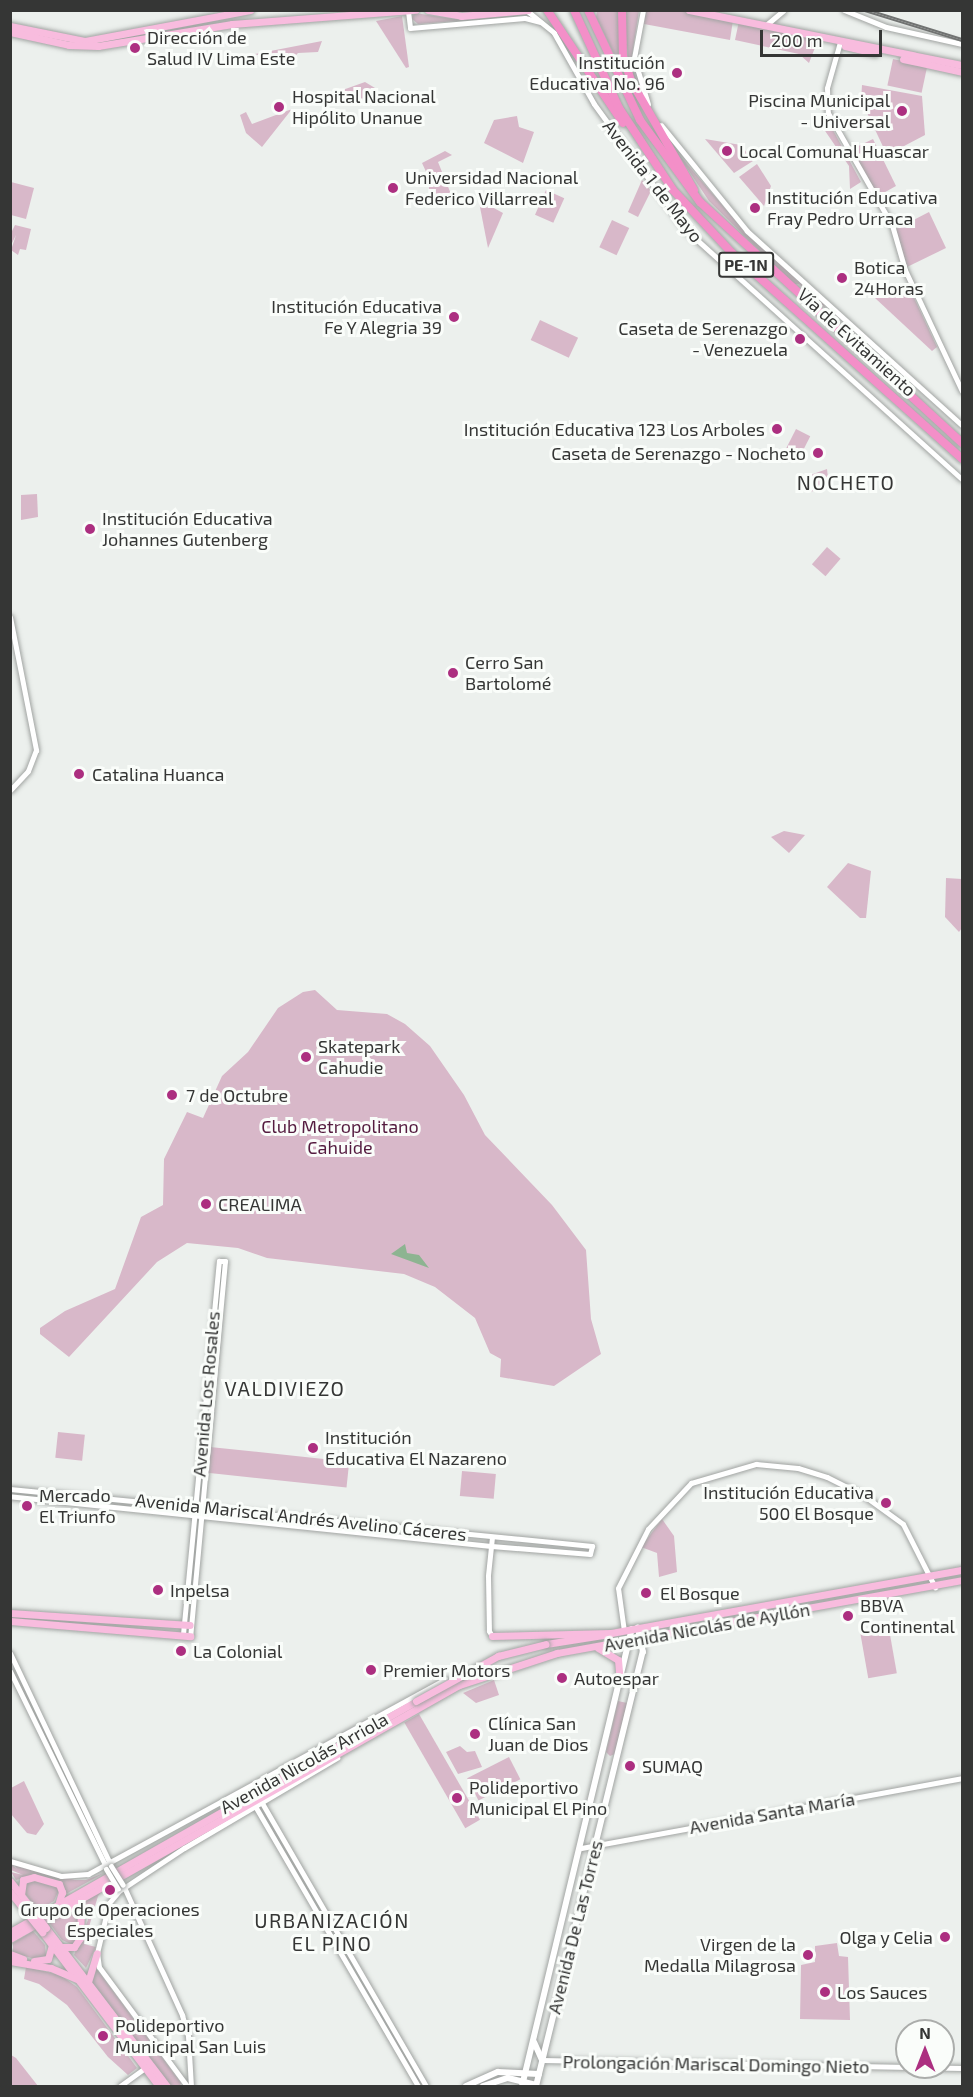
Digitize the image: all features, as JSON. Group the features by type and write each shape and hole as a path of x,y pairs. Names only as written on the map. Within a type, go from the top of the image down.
{"highway":[{"path":"547,10 616,115 634,134"},
{"name":"Vía de Evitamiento","path":"573,10 602,76 634,134 673,190 710,232 963,459"},
{"name":"Vía de Evitamiento","path":"588,10 607,57 644,125 700,202 744,246 963,443"},
{"path":"622,10 623,56 631,81 700,202"}],"main road":[{"path":"10,26 85,41 250,10"},
{"path":"10,32 69,45 98,46 232,24 415,10"},
{"path":"428,10 461,16 527,11"},
{"path":"689,10 766,25 963,72"},
{"path":"840,42 963,65"},
{"name":"Avenida Nicolás de Ayllón","path":"492,1636 611,1633 931,1577 963,1569"},
{"name":"Avenida Nicolás de Ayllón","path":"455,1687 557,1653 641,1640 963,1580"},
{"path":"10,1613 187,1625"},
{"path":"10,1621 186,1635"},
{"name":"Avenida De Las Torres","path":"536,2086 643,1652 641,1640 635,1629"},
{"name":"Avenida De Las Torres","path":"522,2084 630,1641 635,1629"},
{"name":"Avenida Nicolás Arriola","path":"10,1932 300,1765 498,1656 546,1644 611,1633"},
{"path":"596,1647 618,1660 620,1682"},
{"path":"445,1679 451,1679 455,1687"},
{"name":"Avenida Nicolás Arriola","path":"11,1939 455,1687"},
{"path":"617,1696 631,1700"},
{"path":"340,1743 398,1703"},
{"path":"281,1769 300,1765"},
{"path":"21,1895 23,1880 34,1877 60,1886 58,1903"},
{"path":"10,1881 21,1895 28,1910"},
{"path":"11,1892 60,1947 148,2066 167,2086"},
{"path":"60,1947 74,1947 80,1938 81,1912 67,1906"},
{"path":"44,1930 52,1945 84,1982"},
{"path":"10,1954 43,1961 51,1956 52,1945"},
{"path":"557,1946 570,1949"},
{"path":"84,1982 98,1953"},
{"path":"10,1961 56,1970 84,1982"},
{"path":"533,2040 542,2060"},
{"path":"148,2066 159,2086"},
{"path":"466,2086 498,2072 539,2074"},
{"path":"483,2086 499,2079 536,2086"}],"street":[{"path":"643,10 634,66 650,106 687,161 747,231 963,425"},
{"path":"766,25 784,10"},
{"path":"844,10 886,27 963,44"},
{"path":"408,11 410,27 525,18 538,21 554,33"},
{"name":"Avenida 1 de Mayo","path":"527,11 554,33 594,104 685,229 963,479"},
{"path":"840,42 827,88 828,113 892,225 900,255 941,351 963,391"},
{"path":"10,617 36,750 34,762 10,790"},
{"name":"Avenida Los Rosales","path":"186,1635 222,1261"},
{"path":"624,1631 618,1588 648,1529 691,1483 738,1467 779,1464 846,1485 903,1524 935,1587"},
{"name":"Avenida Mariscal Andrés Avelino Cáceres","path":"10,1489 592,1546 590,1554 491,1546 10,1496"},
{"path":"492,1537 488,1623 492,1636"},
{"path":"562,1551 563,1543"},
{"path":"10,1653 108,1866"},
{"path":"10,1671 108,1866 125,1895 182,2015 190,2064 189,2086"},
{"path":"10,1861 35,1871 76,1878 108,1866 398,1703 445,1679"},
{"path":"20,1692 27,1689"},
{"path":"189,2086 99,1967 98,1953 106,1910 121,1889 375,1731"},
{"name":"Avenida Santa María","path":"581,1848 963,1778"},
{"path":"262,1803 268,1820 307,1887 349,1967 416,2077 426,2086"},
{"path":"255,1806 268,1820"},
{"path":"324,1918 355,1963 416,2077 418,2086"},
{"path":"349,1967 355,1963"},
{"name":"Prolongación Mariscal Domingo Nieto","path":"542,2060 963,2068"},
{"path":"177,2072 190,2064"},
{"path":"120,2086 148,2066"}],"green space":[{"path":"646,10 694,12 733,20 730,40 644,24"},
{"path":"597,11 620,11 620,47 638,104 596,17"},
{"path":"624,11 639,11 631,62 640,92 629,69"},
{"path":"415,13 461,20 507,17 418,24 411,18"},
{"path":"402,16 409,67 406,68 376,21"},
{"path":"739,21 818,40 809,63 799,54 735,40"},
{"path":"322,41 318,52 298,53 286,65 255,54"},
{"path":"893,59 927,66 922,93 887,85"},
{"path":"365,82 375,88 376,95 369,102 336,97 337,92"},
{"path":"862,85 922,96 925,135 887,155 861,100"},
{"path":"292,109 262,147 246,133 240,115 246,112 252,124"},
{"path":"517,116 519,127 534,132 523,163 484,143 494,120"},
{"path":"826,117 861,182 850,189 849,166 819,122"},
{"path":"705,139 741,145 753,161 734,173"},
{"path":"873,139 896,186 878,196 850,150"},
{"path":"675,150 748,235 824,304 825,308 799,284 794,284 709,201"},
{"path":"445,151 452,155 438,162 453,199 430,201 428,176 422,163"},
{"path":"757,164 771,186 764,206 739,177"},
{"path":"642,180 651,191 638,217 628,212"},
{"path":"11,182 34,188 26,219 11,215"},
{"path":"546,190 564,198 553,223 535,215"},
{"path":"479,202 503,213 488,248"},
{"path":"929,212 946,248 907,267 896,229"},
{"path":"612,220 629,228 617,255 599,247"},
{"path":"15,225 31,229 26,250 20,249 18,255 11,250 16,235 11,245 11,233"},
{"path":"909,287 937,347 932,351 875,298"},
{"path":"540,320 578,338 569,358 531,340"},
{"path":"796,429 810,436 799,458 785,450"},
{"path":"827,469 829,487 806,493 802,478"},
{"path":"37,494 38,517 21,520 21,495"},
{"path":"827,547 841,559 825,576 812,564"},
{"path":"784,831 805,835 789,853 771,837"},
{"path":"848,863 871,871 866,918 860,918 827,887"},
{"path":"946,878 962,879 962,928 959,932 945,917"},
{"name":"Club Metropolitano Cahuide","path":"315,990 337,1010 387,1014 405,1024 430,1046 464,1095 485,1135 552,1205 586,1250 591,1319 601,1354 554,1386 500,1377 501,1359 490,1353 475,1318 435,1287 404,1274 267,1258 238,1248 187,1243 157,1262 69,1357 40,1334 40,1328 65,1311 115,1289 141,1217 163,1205 164,1159 187,1112 203,1118 222,1076 248,1052 278,1008 303,992"},
{"path":"58,1432 85,1435 82,1461 55,1458"},
{"path":"210,1447 349,1462 347,1487 207,1473"},
{"path":"462,1471 496,1474 494,1499 460,1496"},
{"path":"662,1519 674,1536 677,1572 659,1577 657,1553 641,1547"},
{"path":"889,1629 897,1673 868,1678 860,1634"},
{"path":"494,1680 499,1695 476,1703 463,1693"},
{"path":"618,1701 627,1703 615,1754 610,1756 606,1752"},
{"path":"419,1714 480,1820 465,1828 404,1722"},
{"path":"460,1746 467,1752 475,1751 482,1767 458,1774 446,1752"},
{"path":"509,1757 520,1779 478,1801 467,1778"},
{"path":"24,1781 44,1824 36,1835 27,1833 11,1814 11,1788"},
{"path":"10,1863 17,1869 14,1865 75,1880 86,1880 104,1873 64,1895 62,1885 34,1875 16,1880 11,1872 23,1875 11,1870"},
{"path":"35,1880 55,1884 59,1890 54,1901 38,1910 23,1891 24,1883"},
{"path":"105,1887 98,1896 84,1944 96,1947 86,1968 74,1955 88,1920 85,1904 79,1903"},
{"path":"69,1909 80,1913 79,1939 73,1945 62,1940 48,1921"},
{"path":"33,1931 45,1945 46,1956 35,1959 13,1953 13,1943"},
{"name":"Los Sauces","path":"837,1943 839,1956 848,1957 850,2020 800,2019 801,1965 815,1962 815,1946"},
{"name":"Polideportivo Municipal San Luis","path":"26,1967 60,1975 77,1987 137,2068 128,2075 108,2057 67,2005 39,1984 24,1979"},
{"path":"96,1968 181,2083 180,2086 170,2086 92,1982"},
{"path":"11,2055 16,2058 38,2086 11,2086"}],"shaded area":[{"path":"405,1244 407,1253 419,1255 429,1268 391,1254"}],"railway":[{"path":"865,10 962,40"}],"place":[{"name":"Dirección de Salud IV Lima Este","path":"135,48"},
{"name":"Institución Educativa No. 96","path":"677,73"},
{"name":"Hospital Nacional Hipólito Unanue","path":"279,107"},
{"name":"Piscina Municipal - Universal","path":"902,111"},
{"name":"Local Comunal Huascar","path":"727,151"},
{"name":"Universidad Nacional Federico Villarreal","path":"393,188"},
{"name":"Institución Educativa Fray Pedro Urraca","path":"755,208"},
{"name":"Botica 24Horas","path":"842,278"},
{"name":"Institución Educativa Fe Y Alegria 39","path":"454,317"},
{"name":"Caseta de Serenazgo - Venezuela","path":"800,339"},
{"name":"Institución Educativa 123 Los Arboles","path":"777,429"},
{"name":"Caseta de Serenazgo - Nocheto","path":"818,453"},
{"name":"Institución Educativa Johannes Gutenberg","path":"90,529"},
{"name":"Cerro San Bartolomé","path":"453,673"},
{"name":"Catalina Huanca","path":"79,774"},
{"name":"Skatepark Cahudie","path":"306,1057"},
{"name":"7 de Octubre","path":"172,1095"},
{"name":"CREALIMA","path":"206,1204"},
{"name":"Institución Educativa El Nazareno","path":"313,1448"},
{"name":"Institución Educativa 500 El Bosque","path":"886,1503"},
{"name":"Mercado El Triunfo","path":"27,1506"},
{"name":"Inpelsa","path":"158,1590"},
{"name":"El Bosque","path":"646,1593"},
{"name":"BBVA Continental","path":"848,1616"},
{"name":"La Colonial","path":"181,1651"},
{"name":"Premier Motors","path":"371,1670"},
{"name":"Autoespar","path":"562,1678"},
{"name":"Clínica San Juan de Dios","path":"475,1734"},
{"name":"SUMAQ","path":"630,1766"},
{"name":"Polideportivo Municipal El Pino","path":"457,1798"},
{"name":"Grupo de Operaciones Especiales","path":"110,1890"},
{"name":"Olga y Celia","path":"945,1937"},
{"name":"Virgen de la Medalla Milagrosa","path":"808,1955"},
{"name":"Los Sauces","path":"825,1992"},
{"name":"Polideportivo Municipal San Luis","path":"103,2036"}],"district":[{"name":"NOCHETO","path":"846,482"},
{"name":"VALDIVIEZO","path":"285,1388"},
{"name":"URBANIZACIÓN EL PINO","path":"332,1932"}]}
